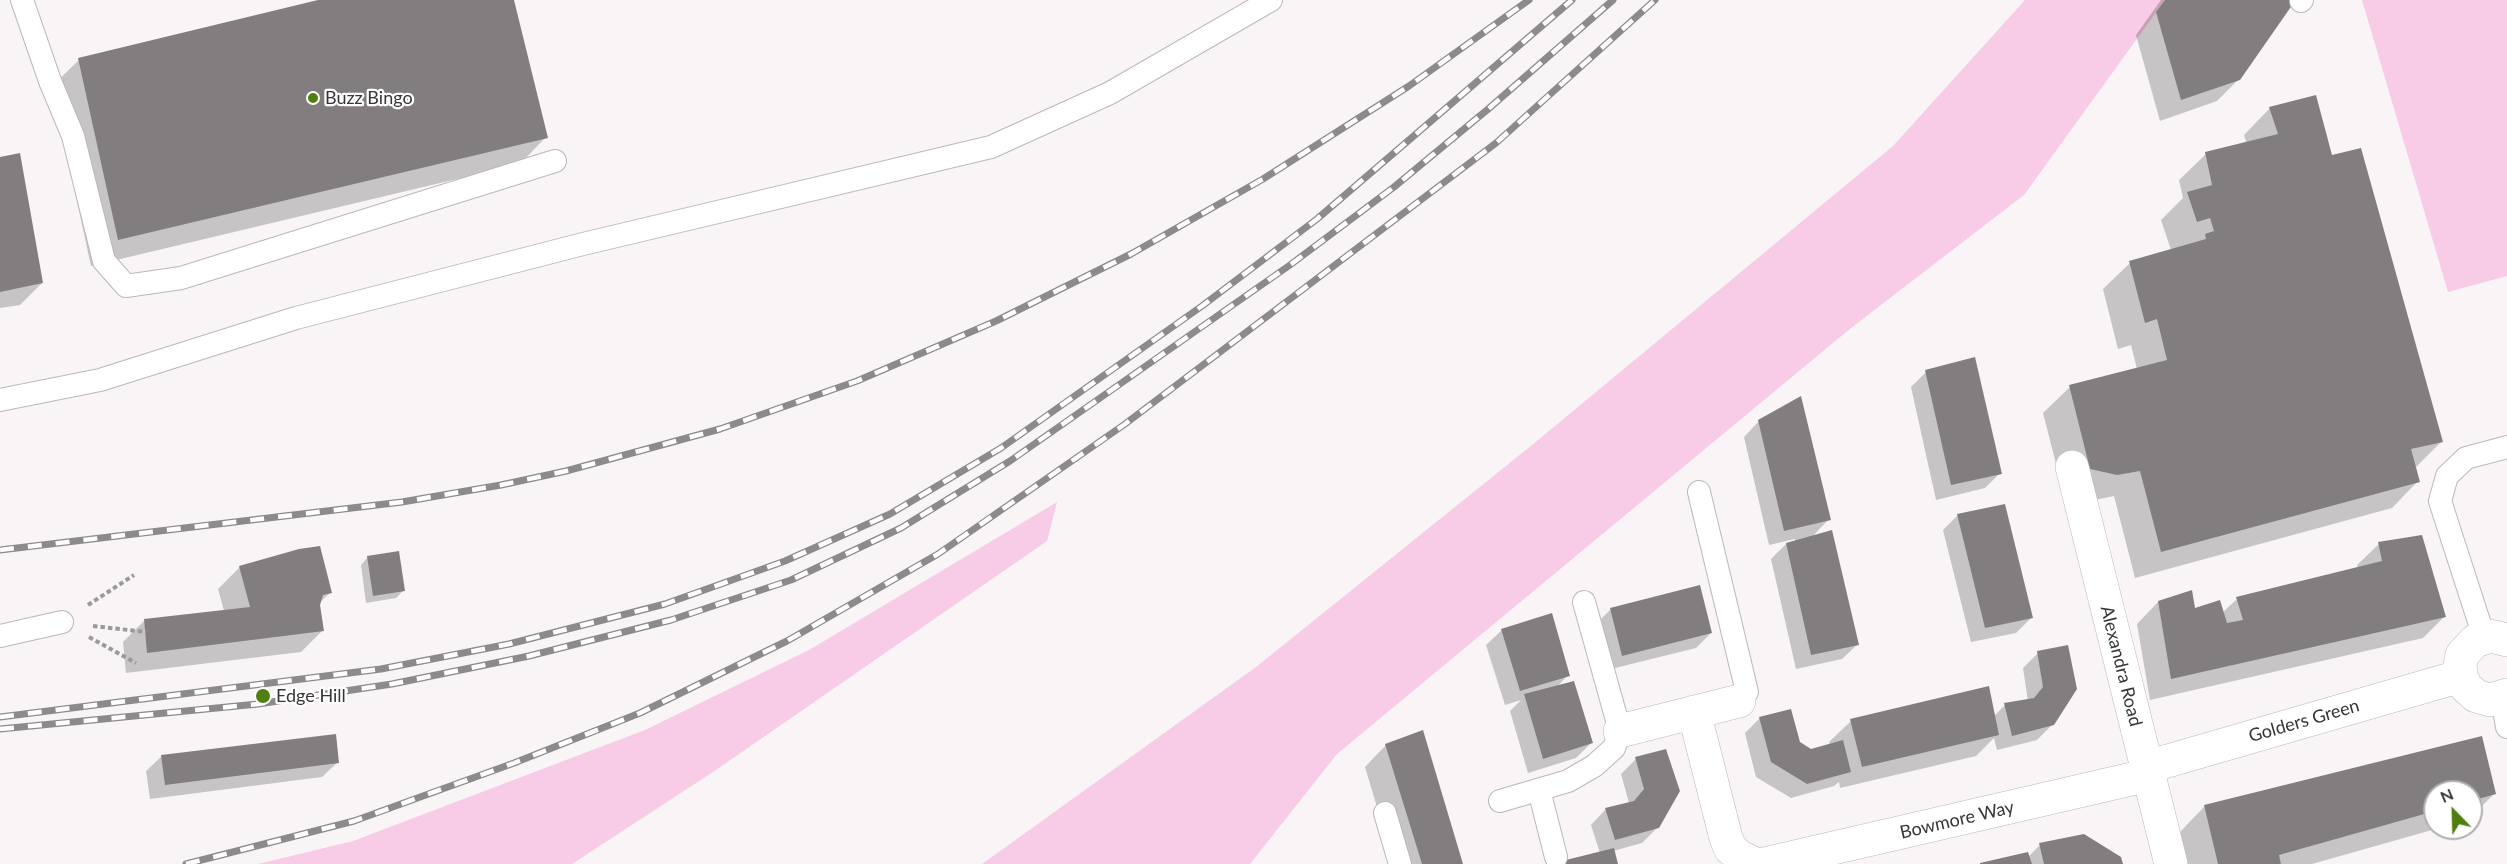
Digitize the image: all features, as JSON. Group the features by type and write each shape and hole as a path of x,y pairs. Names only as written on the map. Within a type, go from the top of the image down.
{"street":[{"name":"Alexandra Road","path":"2072,467 2171,864"},
{"path":"2495,638 2469,645 2462,655 2461,676 2466,687 2476,696 2505,706"},
{"name":"Golders Green","path":"2148,771 2461,676"},
{"path":"1620,731 1739,701"},
{"path":"1694,712 1730,848 1740,857 1755,864"},
{"name":"Bowmore Way","path":"1764,864 2148,771"}],"lane":[{"path":"22,0 50,81 73,136 104,261 126,286 182,278 555,161"},
{"path":"0,400 100,380 296,318 583,244 991,147 1110,93 1271,0"},
{"path":"2495,638 2440,501 2448,476 2466,458 2507,447"},
{"path":"1699,492 1747,692 1739,701"},
{"path":"1500,801 1568,781 1594,766 1614,748 1620,731 1584,602"},
{"path":"0,636 62,622"},
{"path":"1539,790 1556,857"},
{"path":"1385,813 1400,864"}],"path":[{"path":"62,622 134,575"},
{"path":"62,622 146,632"},
{"path":"62,622 136,663"}],"shaded area":[{"path":"2025,0 2165,0 2024,195 1851,328 1337,754 1250,864 982,864 1256,667 1532,445 1893,146"},
{"path":"2362,0 2507,0 2507,276 2448,292"},
{"path":"1057,502 1047,541 713,772 572,864 258,864 353,841 645,730 809,650"}],"building":[{"name":"Buzz Bingo","path":"318,0 514,0 548,138 118,240 78,58"},
{"path":"2165,0 2295,1 2240,80 2181,100 2156,12"},
{"path":"2316,95 2332,155 2361,148 2443,442 2411,449 2420,482 2161,552 2140,471 2117,475 2090,469 2069,385 2167,360 2157,319 2145,323 2129,261 2206,239 2205,234 2214,231 2210,218 2197,222 2187,192 2212,185 2205,152 2278,134 2269,107"},
{"path":"20,153 43,283 0,292 0,157"},
{"path":"1975,357 2002,474 1951,485 1925,370"},
{"path":"1801,396 1831,520 1784,531 1758,420"},
{"path":"2005,504 2033,618 1985,628 1957,514"},
{"path":"1832,530 1859,645 1811,655 1786,543"},
{"path":"2422,535 2446,617 2171,679 2158,601 2192,590 2195,608 2220,600 2227,623 2243,620 2236,597 2382,561 2378,542"},
{"path":"320,546 332,593 323,595 320,605 324,631 147,653 144,619 250,607 239,566 299,549"},
{"path":"399,551 405,591 373,596 367,556"},
{"path":"1700,585 1712,633 1622,656 1610,608"},
{"path":"1552,613 1570,676 1520,691 1501,629"},
{"path":"2068,645 2077,689 2054,725 2012,736 2004,703 2034,698 2043,687 2037,651"},
{"path":"1574,681 1593,743 1543,759 1524,694"},
{"path":"1989,686 1999,735 1862,767 1850,719"},
{"path":"1791,709 1800,742 1811,749 1843,740 1851,772 1807,784 1771,762 1759,717"},
{"path":"1423,730 1463,864 1422,864 1385,744"},
{"path":"336,734 339,763 165,785 161,755"},
{"path":"2482,736 2496,794 2483,798 2483,780 2423,780 2423,814 2279,855 2281,864 2218,864 2204,805"},
{"path":"1666,749 1680,791 1659,828 1615,840 1605,808 1634,801 1644,789 1635,757"},
{"path":"2084,834 2121,857 2123,864 2044,864 2039,843"},
{"path":"1614,848 1618,864 1563,864 1562,861"},
{"path":"2028,852 2032,864 1980,864 1980,863"}],"railway":[{"path":"0,550 402,502 501,485 566,471 720,429 857,381 996,321 1131,254 1263,179 1409,86 1529,0"},
{"path":"0,717 381,669 509,644 665,604 785,561 890,514 1001,448 1202,306 1317,219 1572,0"},
{"path":"0,729 258,704 392,684 529,656 671,620 791,580 901,528 1010,461 1290,265 1394,187 1487,110 1613,0"},
{"path":"186,864 354,821 514,763 640,713 787,641 938,554 1125,424 1496,143 1655,0"}],"place":[{"name":"Buzz Bingo","path":"313,98"},
{"name":"Edge Hill","path":"263,696"}]}
